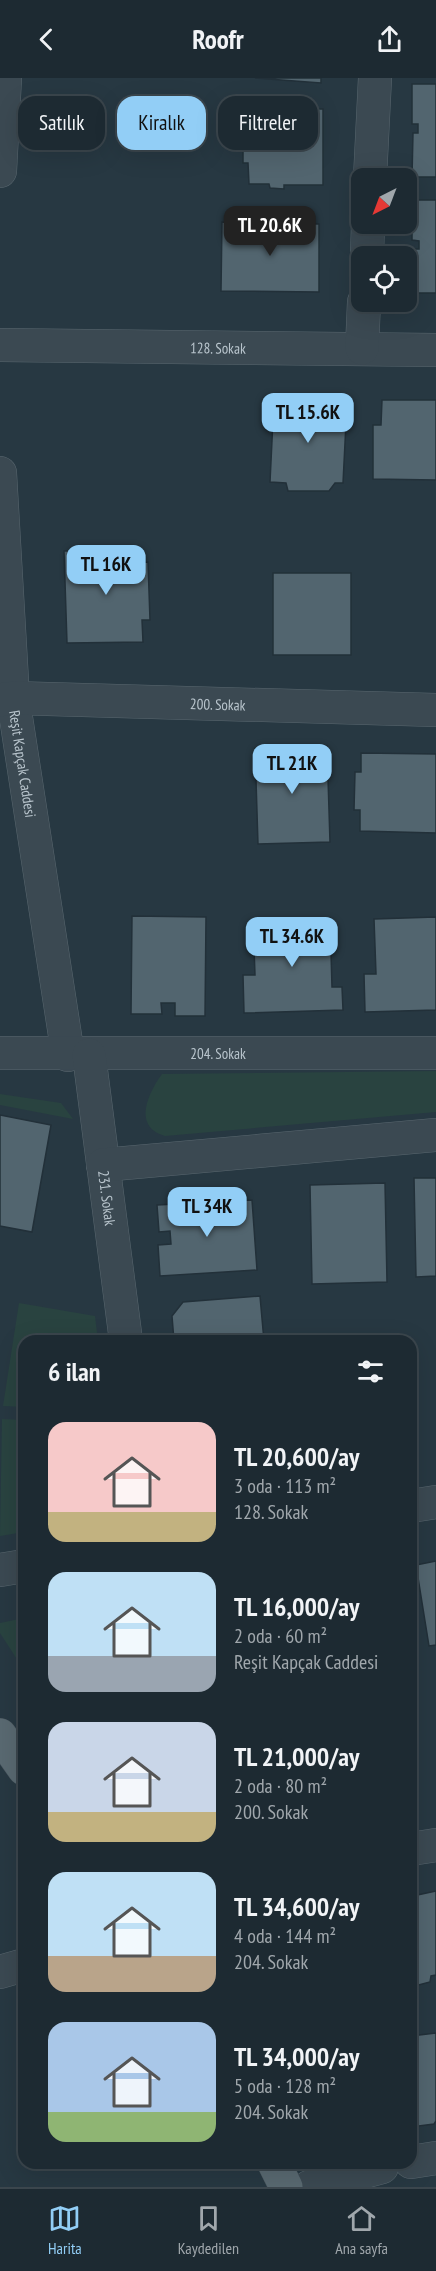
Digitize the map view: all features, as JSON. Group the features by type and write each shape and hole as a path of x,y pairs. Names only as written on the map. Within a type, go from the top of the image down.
{"main road":[{"path":"0,1735 18,1760"},
{"path":"277,2169 286,2187"}],"street":[{"path":"0,171 5,78"},
{"path":"370,168 375,78"},
{"path":"362,348 364,312"},
{"name":"128. Sokak","path":"0,345 436,350"},
{"name":"Reşit Kapçak Caddesi","path":"0,473 6,699 79,1055"},
{"name":"200. Sokak","path":"6,699 436,710"},
{"name":"204. Sokak","path":"0,1053 79,1055 436,1053"},
{"name":"231. Sokak","path":"79,1055 103,1165 125,1335"},
{"path":"103,1165 436,1135"},
{"path":"417,1505 436,1502"},
{"path":"0,1570 18,1567"},
{"path":"417,1848 436,1845"},
{"path":"0,1972 18,1967"},
{"path":"417,2161 436,2158"},
{"path":"309,2187 376,2169"}],"green space":[{"path":"436,1071 436,1112 165,1136 155,1132 146,1117 148,1100 162,1074"},
{"path":"0,1094 61,1103 73,1119 0,1105"},
{"path":"19,1303 95,1316 97,1335 18,1335 18,1407 3,1406"},
{"path":"2,1419 18,1420 18,1533 0,1536"},
{"path":"18,1619 18,1661 0,1633 0,1623"}],"building":[{"path":"255,78 321,78 321,83"},
{"path":"412,84 436,84 436,177 417,177 417,168 412,168 413,133 418,133 418,124 412,124"},
{"path":"318,109 323,109 323,185 284,185 284,189 270,188 269,184 249,184 248,163 243,163 243,150 318,150"},
{"path":"417,200 436,200 436,293 417,293 419,241 412,240 412,234 417,234"},
{"path":"222,222 319,224 319,292 221,291"},
{"path":"274,399 347,403 343,483 335,483 329,491 288,491 286,483 270,482"},
{"path":"382,400 436,400 436,480 373,479 373,425 381,425"},
{"path":"138,549 138,563 148,562 150,620 142,620 143,642 67,643 64,551"},
{"path":"273,573 351,573 351,655 273,655"},
{"path":"327,746 330,842 258,844 255,748"},
{"path":"361,753 436,754 436,833 360,831 360,810 354,810 355,772 361,772"},
{"path":"132,916 206,917 205,1016 175,1016 175,1003 161,1003 162,1014 131,1014"},
{"path":"436,917 436,1010 365,1012 364,974 376,974 374,919"},
{"path":"330,918 332,987 342,987 343,1010 244,1013 243,975 255,975 253,920"},
{"path":"0,1115 51,1125 32,1232 0,1226"},
{"path":"414,1178 436,1178 436,1276 416,1277"},
{"path":"385,1183 387,1282 312,1284 310,1185"},
{"path":"252,1200 257,1270 160,1276 158,1245 171,1244 170,1231 159,1232 157,1205"},
{"path":"260,1296 263,1335 174,1335 172,1316 183,1302"},
{"path":"436,1561 436,1645 429,1646 417,1565"},
{"path":"436,1891 436,1975 431,1976 430,1982 417,1985 417,1895"},
{"path":"436,2033 436,2121 434,2124 417,2126 417,2035"}]}
